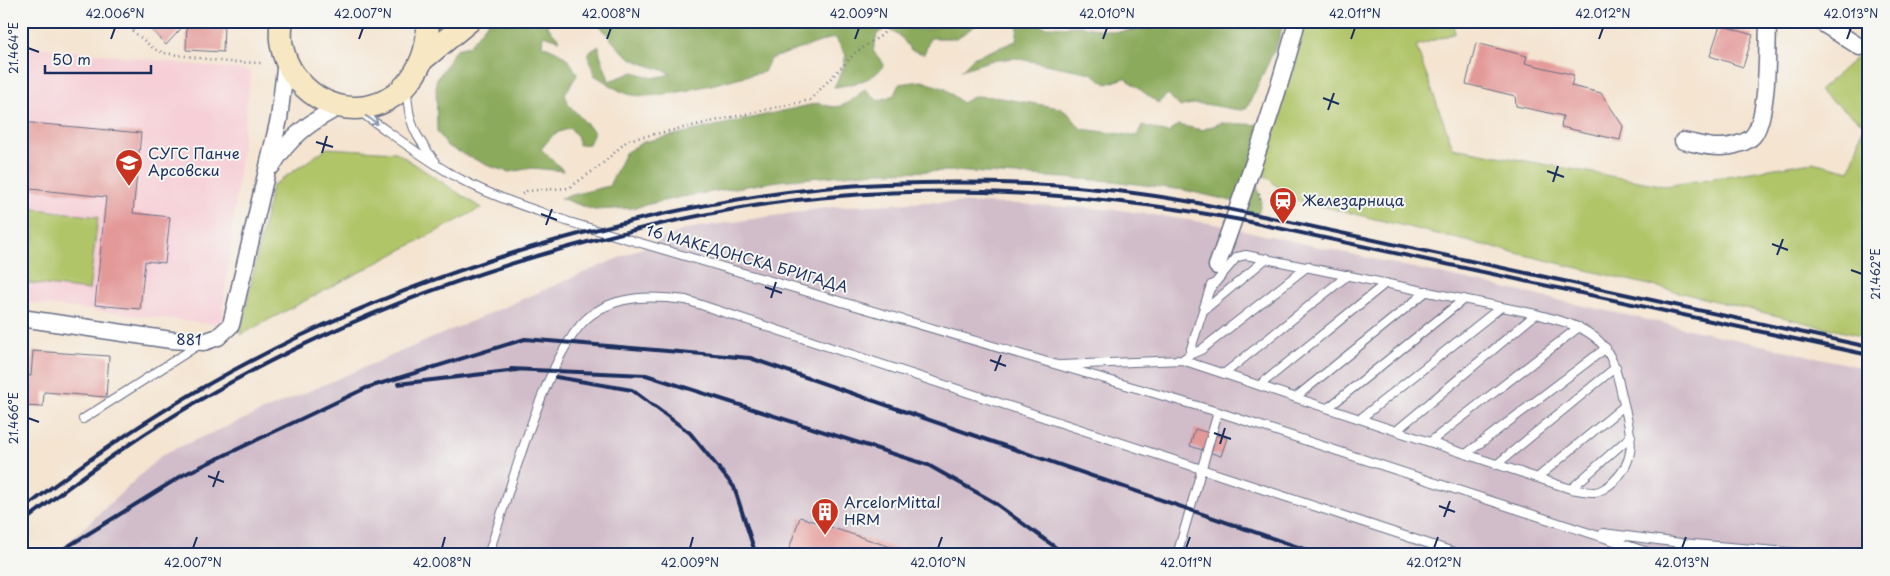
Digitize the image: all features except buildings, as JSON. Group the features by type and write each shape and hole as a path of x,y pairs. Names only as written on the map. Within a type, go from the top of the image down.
{"street":[{"path":"280,23 286,61 295,77 308,91 318,98 348,107 379,103 394,96 407,85 423,59 427,44 427,21"},
{"path":"423,59 469,21"},
{"path":"1218,266 1238,203 1253,170 1297,21"},
{"path":"1683,141 1721,147 1743,142 1753,136 1759,124 1764,98 1768,21"},
{"path":"1819,21 1860,47"},
{"name":"881","path":"21,318 171,340 204,342 218,337 231,324 279,120 286,61"},
{"name":"881","path":"266,177 277,156 297,132 314,119 348,107"}],"lane":[{"name":"16 МАКЕДОНСКА БРИГАДА","path":"407,85 409,118 418,140 438,164"},
{"name":"16 МАКЕДОНСКА БРИГАДА","path":"348,107 461,179 510,201 569,222 1218,412 1591,532"},
{"path":"1185,358 1571,489 1596,493 1611,484 1624,472 1631,454 1631,436 1616,368 1606,348 1597,339 1578,327 1536,314 1308,266 1246,255 1237,257 1210,289"},
{"path":"1203,311 1267,258"},
{"path":"1185,358 1218,266"},
{"path":"1054,365 1185,358 1201,350 1308,266"},
{"path":"1225,373 1348,275"},
{"path":"1260,385 1386,283"},
{"path":"1296,397 1427,291"},
{"path":"488,555 537,411 560,353 590,315 612,302 652,296 686,300 1203,468 1463,555"},
{"path":"1328,408 1464,299"},
{"path":"1360,418 1501,307"},
{"path":"1396,431 1536,314"},
{"path":"1430,442 1578,327"},
{"path":"83,419 204,342"},
{"path":"1466,454 1606,348"},
{"path":"1496,465 1616,368"},
{"path":"1537,478 1624,406"},
{"path":"1177,555 1218,412"},
{"path":"1571,489 1631,436"},
{"path":"1591,532 1657,555"},
{"path":"1591,532 1681,543 1823,555"}],"path":[{"path":"122,21 154,49 164,53 227,62 263,63"},
{"path":"510,201 527,191 569,188 601,165 628,140 810,100 855,53 882,35 893,21"}],"shaded area":[{"name":"СУГС Панче Арсовски","path":"21,45 251,71 221,325 21,302"},
{"path":"926,202 1019,204 1120,210 1215,224 1869,369 1869,555 55,555 163,454 686,229 833,207"}],"green space":[{"path":"489,21 549,21 547,26 560,40 543,35 542,45 568,59 574,69 577,75 565,94 568,104 594,132 589,144 578,145 578,137 570,128 554,134 541,149 564,171 532,168 509,172 489,166 447,146 437,131 436,81 456,49 469,46"},
{"path":"597,21 891,21 892,27 924,30 958,21 974,21 976,25 957,38 930,38 924,54 911,50 901,37 886,28 877,34 873,51 884,64 880,70 869,78 848,85 834,87 842,72 846,55 835,37 770,59 764,72 676,93 641,96 624,93 594,75 588,53 599,46 609,81 634,72 653,78 671,74 626,55"},
{"path":"1019,21 1046,27 1079,26 1117,32 1208,21 1284,21 1277,44 1248,106 1243,110 1203,104 1180,107 1168,94 1158,103 1125,78 1107,84 1091,73 1014,58 989,61 961,70 973,58 1016,41"},
{"path":"1304,21 1452,21 1455,33 1416,46 1453,148 1666,186 1812,162 1850,171 1864,124 1819,91 1869,46 1869,338 1292,199 1262,173"},
{"path":"922,81 946,89 962,103 975,96 994,97 1060,108 1070,115 1081,129 1137,136 1142,125 1168,133 1178,125 1202,130 1221,123 1265,125 1253,170 1261,202 1258,215 1243,212 1245,204 1184,190 1112,181 953,171 876,172 778,181 681,197 632,208 594,210 560,198 609,186 625,153 643,142 819,103 833,107 844,105 865,89 878,101 894,95 899,84"},
{"path":"327,148 396,152 481,208 240,335 272,186"},
{"path":"21,207 98,217 89,290 21,282"}],"railway":[{"path":"21,511 89,461 157,415 228,373 300,336 374,303 450,274 529,248 610,226 712,204 815,189 884,184 956,182 1029,184 1102,189 1195,202 1869,347"},
{"path":"21,524 87,474 154,428 222,387 292,350 364,317 438,288 515,262 595,240 716,212 777,202 839,196 889,193 990,192 1091,199 1192,212 1241,220 1869,355"},
{"path":"54,555 183,475 366,388 525,339 750,358 1321,555"},
{"path":"511,369 646,375 928,465 992,501 1066,555"},
{"path":"398,384 517,370"},
{"path":"556,377 632,390 690,433 734,487 756,555"}],"place":[{"name":"СУГС Панче Арсовски","path":"129,187"},
{"name":"Железарница","path":"1283,225"},
{"name":"ArcelorMittal HRM","path":"825,536"}]}
